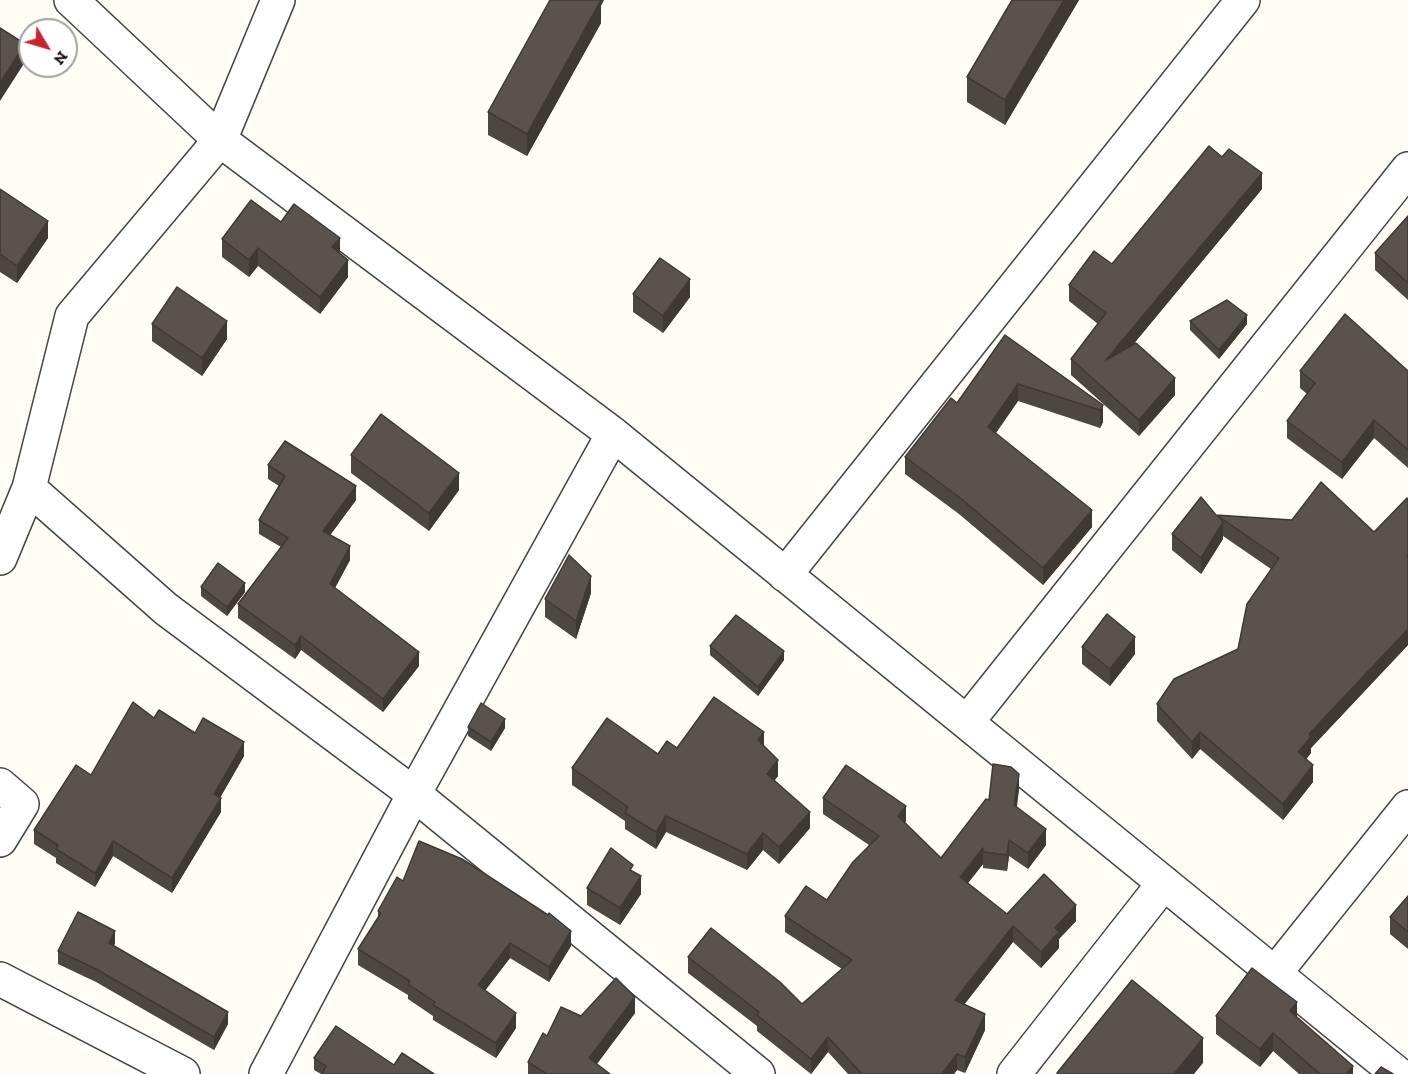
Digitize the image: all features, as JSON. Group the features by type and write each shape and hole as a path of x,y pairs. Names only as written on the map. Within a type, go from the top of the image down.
{"street":[{"path":"70,0 220,140 613,435 1398,1074"},
{"path":"0,558 29,488 72,316 220,140 278,0"},
{"path":"785,575 1243,0"},
{"path":"967,722 1408,169"},
{"path":"266,1074 414,794 613,435"},
{"path":"29,488 166,609 414,794 758,1074"},
{"path":"0,785 22,804 0,840"},
{"path":"1275,973 1408,807"},
{"path":"1014,1074 1164,883"},
{"path":"0,979 183,1074"}],"building":[{"path":"550,0 601,0 527,134 488,112"},
{"path":"1012,0 1064,0 1005,100 967,77"},
{"path":"0,28 18,40 18,55 0,83"},
{"path":"1209,146 1222,157 1229,149 1262,173 1106,360 1136,343 1175,378 1139,420 1071,359 1106,313 1069,285 1094,251 1112,264"},
{"path":"0,189 48,221 17,266 0,254"},
{"path":"251,200 281,222 294,204 340,238 332,247 348,260 320,297 258,248 249,260 222,239"},
{"path":"1408,216 1408,283 1375,253"},
{"path":"660,258 690,279 663,316 633,294"},
{"path":"177,287 227,321 202,358 152,324"},
{"path":"1227,300 1247,315 1219,350 1190,321"},
{"path":"1345,314 1408,371 1408,450 1374,420 1342,462 1287,421 1315,383 1300,371"},
{"path":"1005,335 1103,405 1100,410 1018,384 988,427 1092,510 1043,568 959,497 905,457 951,398 957,403"},
{"path":"381,414 459,473 429,513 351,455"},
{"path":"285,441 356,486 323,531 350,546 330,584 419,652 383,699 301,636 295,645 238,604 288,538 259,520 285,476 268,465"},
{"path":"1321,482 1374,532 1408,499 1408,629 1309,734 1311,737 1298,752 1313,765 1283,804 1200,732 1192,742 1157,704 1174,679 1238,649 1247,604 1279,558 1218,516 1223,522 1201,558 1172,534 1201,497 1216,515 1292,520"},
{"path":"569,555 591,576 576,621 545,599"},
{"path":"218,563 245,583 227,607 201,587"},
{"path":"1107,614 1135,637 1110,669 1082,647"},
{"path":"736,615 784,651 758,687 710,646"},
{"path":"714,697 764,732 758,740 778,760 767,774 810,812 779,847 763,833 747,854 666,816 656,832 625,813 628,807 572,768 607,718 658,754 667,741 677,748"},
{"path":"133,702 154,718 159,710 195,733 203,718 244,742 214,794 221,798 172,878 113,841 95,873 56,849 58,845 34,830 76,765 91,775"},
{"path":"481,703 505,719 491,742 468,727"},
{"path":"993,764 1011,767 1019,774 1014,805 1046,829 1028,853 1009,840 1007,855 983,852 983,848 960,877 1007,914 1044,874 1076,905 1055,928 1059,932 1041,952 1013,926 955,1000 985,1014 965,1057 957,1054 942,1074 862,1074 828,1037 811,1059 757,1015 759,1012 688,957 711,928 780,982 802,1004 852,960 785,916 806,886 827,900 853,862 879,836 823,798 846,765 906,806 898,816 941,858 986,799 989,800"},
{"path":"419,841 462,859 548,915 549,913 571,931 549,967 510,943 478,985 516,1013 496,1043 433,1005 435,1002 408,984 410,981 358,949 381,913 378,911 397,877 403,881"},
{"path":"611,848 633,865 630,870 641,876 620,908 587,888"},
{"path":"1408,896 1408,932 1390,917"},
{"path":"78,912 115,931 109,943 228,1012 214,1037 96,969 58,951"},
{"path":"1252,968 1297,1002 1290,1011 1353,1066 1346,1074 1320,1074 1273,1033 1260,1049 1216,1016"},
{"path":"616,978 635,997 589,1058 610,1074 547,1074 528,1062 543,1033 547,1036 561,1007 581,1016"},
{"path":"1132,980 1203,1038 1174,1074 1057,1073"},
{"path":"336,1026 394,1065 402,1053 434,1074 322,1074 326,1066 314,1058"},
{"path":"1381,1067 1393,1074 1375,1074"}]}
